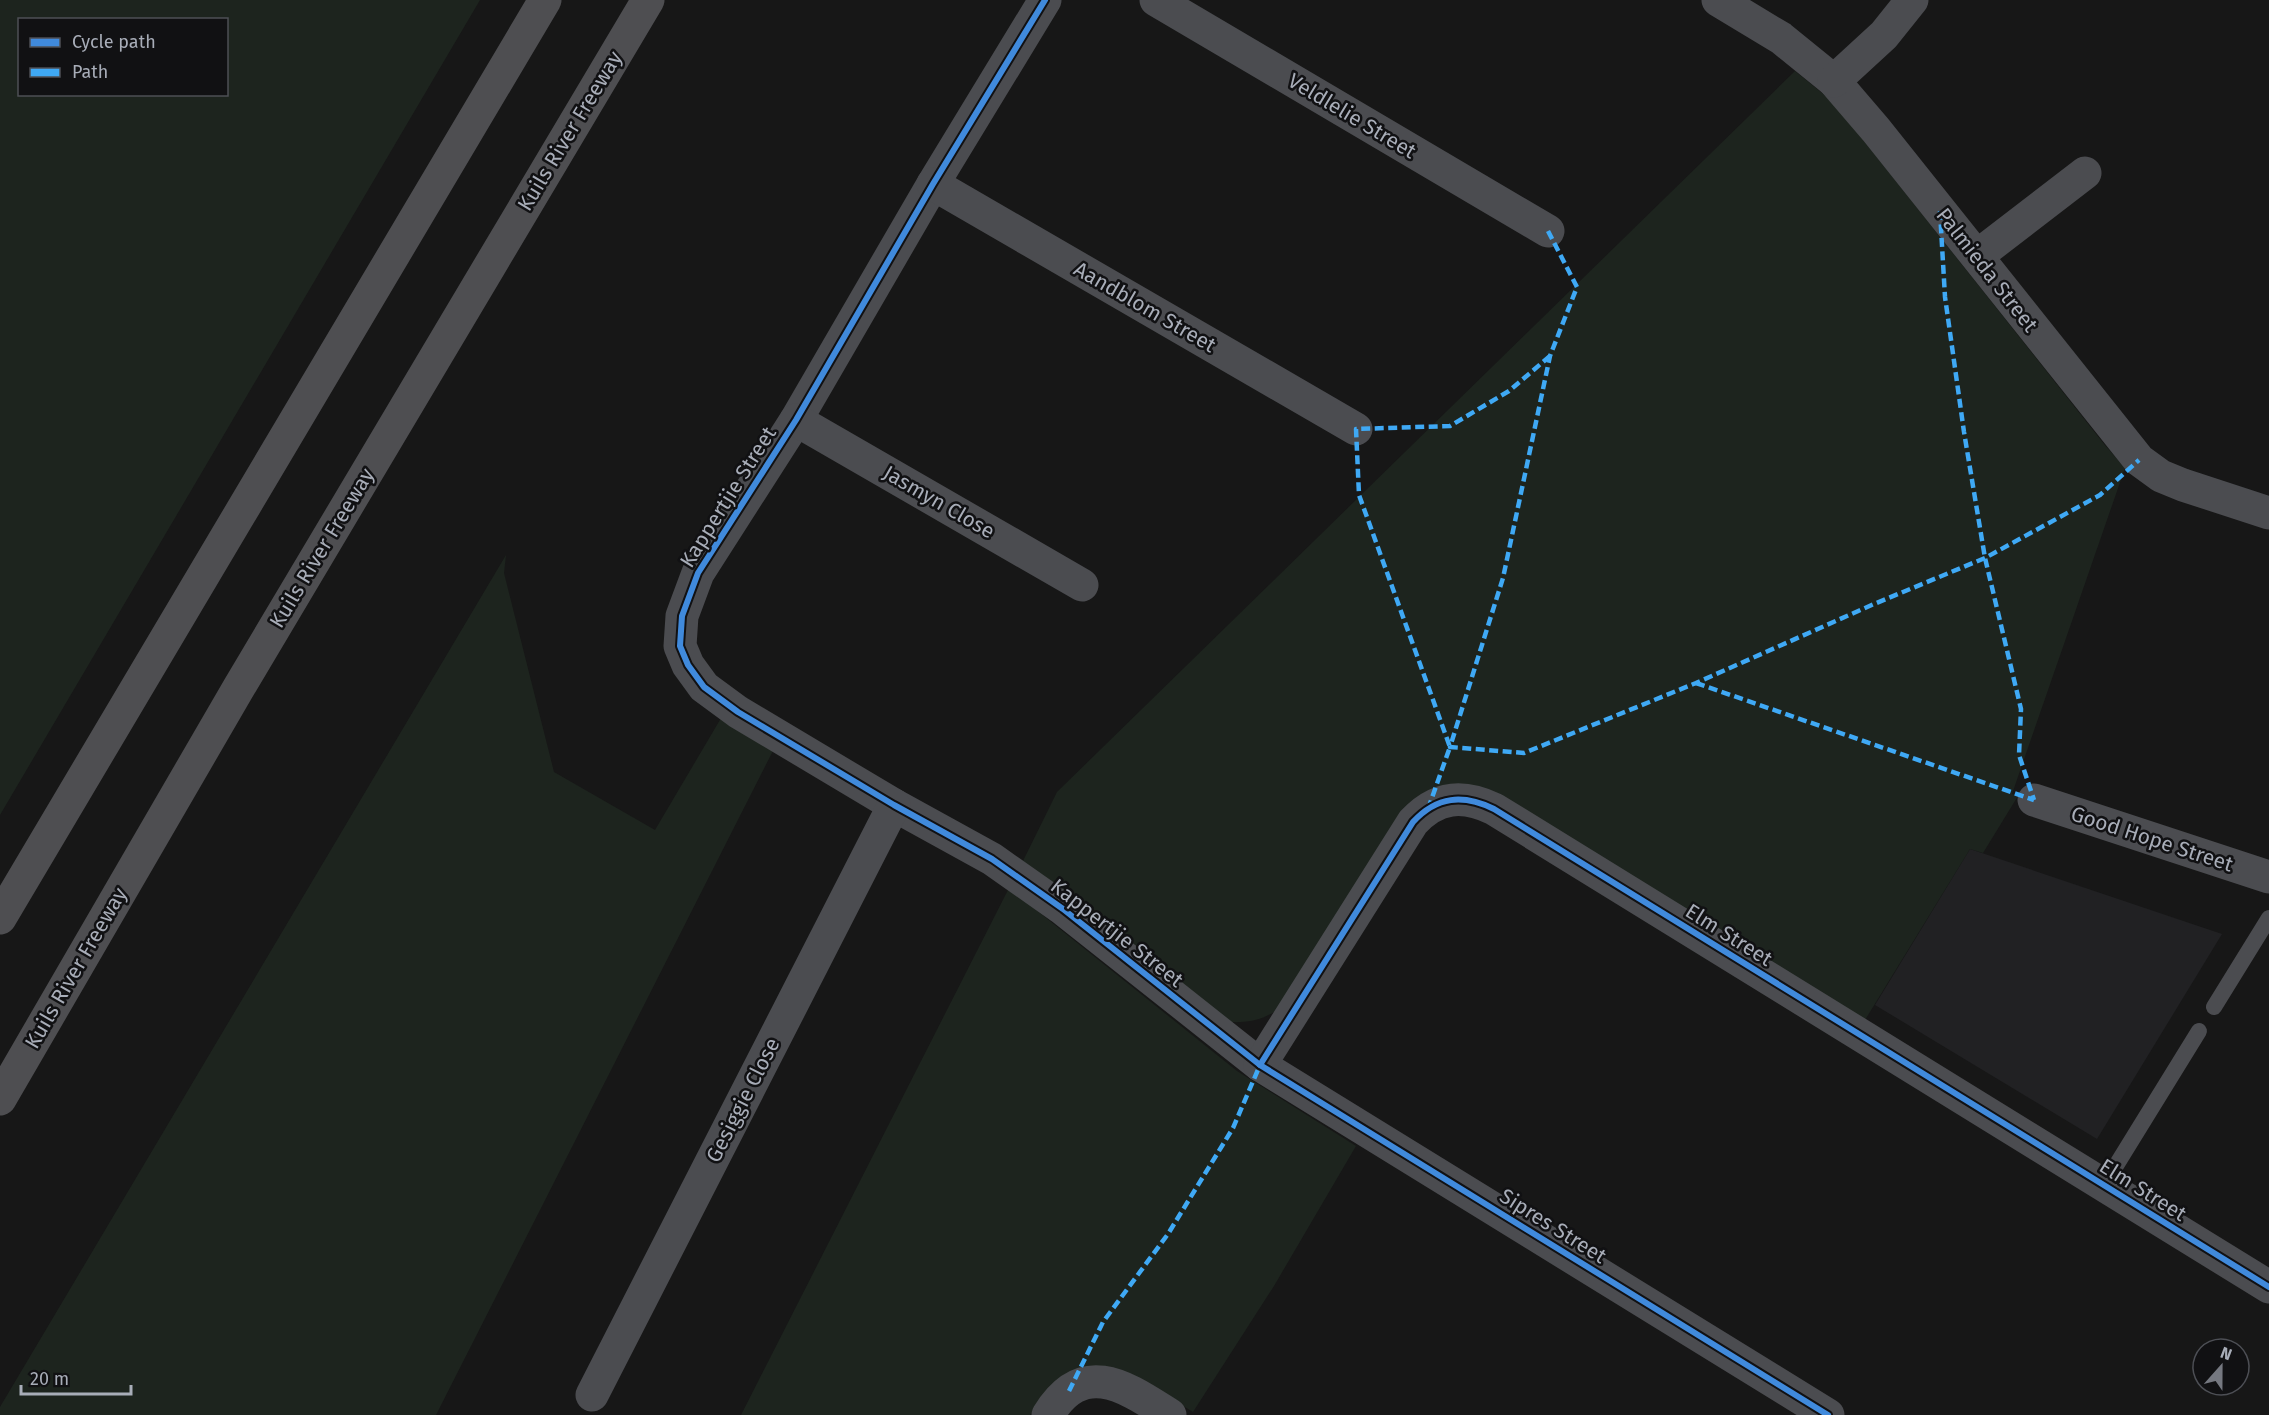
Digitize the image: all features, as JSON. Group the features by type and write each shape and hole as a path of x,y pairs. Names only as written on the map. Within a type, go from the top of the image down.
{"highway":[{"path":"0,918 545,0"},
{"name":"Kuils River Freeway","path":"0,1099 238,689 648,0"}],"street":[{"name":"Kappertjie Street","path":"1045,0 933,184 796,420 698,573 682,616 680,646 688,665 704,687 729,706 894,805 992,859 1063,909 1260,1065"},
{"name":"Veldlelie Street","path":"1156,0 1548,231"},
{"name":"Palmieda Street","path":"1718,0 1781,38 1834,81 1876,130 2139,460 2161,476 2183,485 2269,513"},
{"path":"1834,81 1884,36 1912,0"},
{"path":"1977,256 2085,173"},
{"name":"Aandblom Street","path":"933,184 1356,429"},
{"name":"Jasmyn Close","path":"796,420 1082,585"},
{"name":"Elm Street","path":"1260,1065 1413,822 1437,803 1464,799 1479,802 1494,809 2269,1287"},
{"name":"Good Hope Street","path":"2034,800 2269,877"},
{"name":"Gesiggie Close","path":"592,1395 894,805"},
{"name":"Sipres Street","path":"1260,1065 1828,1415"},
{"path":"1048,1415 1057,1401 1069,1391 1082,1384 1100,1381 1118,1384 1170,1415"}],"lane":[{"path":"2214,1007 2269,918"},
{"path":"2104,1185 2199,1031"}],"shaded area":[{"path":"0,0 480,0 0,815"},
{"path":"1795,71 1827,97 1853,127 2125,468 2012,794 2018,796 1983,853 1970,849 1865,1020 1461,785 1283,1006 1252,1021 1230,1022 1022,863 1057,792"},
{"path":"506,555 504,573 554,772 655,830 727,708 779,739 436,1415 0,1415 0,1407"},
{"path":"1970,849 2222,934 2097,1139 1875,1005"},
{"path":"1008,890 1030,905 1237,1071 1356,1146 1274,1286 1193,1412 1137,1378 1057,1384 1030,1415 741,1415"}],"marked path":[{"path":"1940,211 1945,297 1964,432 1985,558 2021,709 2019,755 2034,800"},
{"path":"1548,231 1577,287 1550,356 1503,578 1450,747 1524,753 1696,683 1874,604 1985,558 2100,495 2139,460"},
{"path":"1428,809 1450,747 1359,495 1356,429 1450,426 1509,391 1550,356"},
{"path":"1696,683 2034,800"},
{"path":"1069,1391 1103,1322 1168,1234 1233,1128 1260,1065"}],"cycle path":[{"path":"1045,0 933,184 796,420 698,573 682,616 680,646 688,665 704,687 738,712 894,805 992,859 1063,909 1260,1065 1828,1415"},
{"path":"1260,1065 1413,822 1422,813 1441,803 1451,800 1472,801 1494,809 2269,1287"}]}
